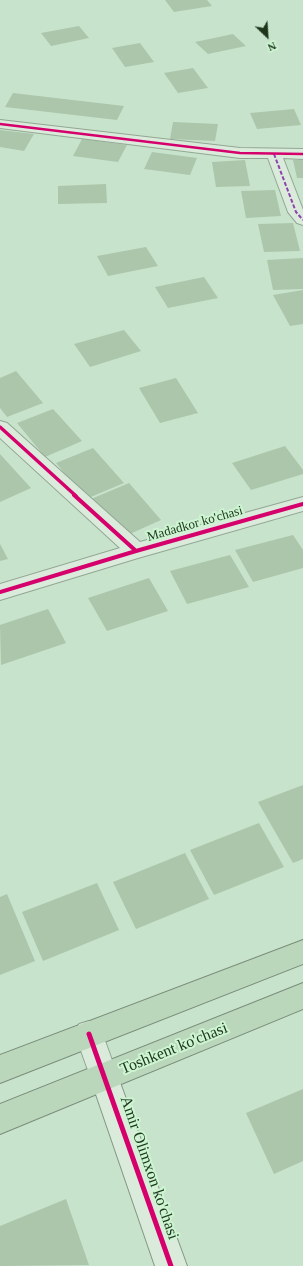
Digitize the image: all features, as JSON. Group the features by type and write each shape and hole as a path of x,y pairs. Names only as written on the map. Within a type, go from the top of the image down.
{"highway":[{"path":"0,1069 303,952"},
{"name":"Toshkent ko'chasi","path":"0,1119 303,996"}],"street":[{"path":"0,124 240,153 303,154"},
{"path":"274,154 296,212 303,220"},
{"path":"0,427 136,551"},
{"name":"Madadkor ko'chasi","path":"0,592 136,551 303,504"},
{"name":"Amir Olimxon ko'chasi","path":"89,1034 171,1266"}],"building":[{"path":"165,0 207,0 212,6 174,12"},
{"path":"79,26 89,38 51,46 41,33"},
{"path":"233,34 246,46 208,54 195,42"},
{"path":"140,43 154,62 125,67 112,48"},
{"path":"193,68 208,88 178,93 164,73"},
{"path":"13,93 124,106 117,120 5,107"},
{"path":"294,109 301,125 257,129 250,113"},
{"path":"173,122 218,124 215,141 170,139"},
{"path":"0,130 34,134 24,151 0,147"},
{"path":"82,139 127,145 118,162 73,156"},
{"path":"152,152 197,158 190,175 144,169"},
{"path":"245,160 250,186 216,187 212,162"},
{"path":"293,160 303,160 303,178 297,178"},
{"path":"106,184 107,203 58,204 58,186"},
{"path":"275,190 281,216 246,218 241,191"},
{"path":"293,223 300,251 264,252 258,224"},
{"path":"146,247 158,266 108,276 97,256"},
{"path":"303,258 303,289 273,290 267,260"},
{"path":"204,277 218,298 168,308 155,287"},
{"path":"303,290 303,324 290,326 273,295"},
{"path":"124,330 141,351 90,367 74,344"},
{"path":"16,371 43,403 7,417 0,408 0,378"},
{"path":"176,378 198,413 160,423 139,388"},
{"path":"53,409 82,441 45,457 17,423"},
{"path":"285,446 303,470 303,474 251,490 232,463"},
{"path":"93,448 124,483 86,499 56,463"},
{"path":"0,454 31,488 0,502"},
{"path":"129,483 161,520 123,537 91,499"},
{"path":"293,535 303,550 303,568 253,582 235,550"},
{"path":"0,544 8,559 0,561"},
{"path":"230,555 249,587 187,604 170,571"},
{"path":"149,578 168,611 107,631 88,598"},
{"path":"48,609 66,643 1,665 0,625"},
{"path":"303,785 303,859 293,863 258,802"},
{"path":"259,823 284,867 214,895 190,850"},
{"path":"185,853 209,899 136,929 113,882"},
{"path":"97,883 119,930 43,961 22,912"},
{"path":"7,894 35,961 0,975 0,897"},
{"path":"303,1089 303,1161 274,1174 246,1113"},
{"path":"66,1199 89,1265 0,1266 0,1226"}],"marked path":[{"path":"274,154 296,212 303,220"}],"cycle path":[{"path":"0,124 240,153 303,154"},
{"path":"0,427 136,551"},
{"path":"0,592 136,551 303,504"},
{"path":"89,1034 171,1266"}]}
